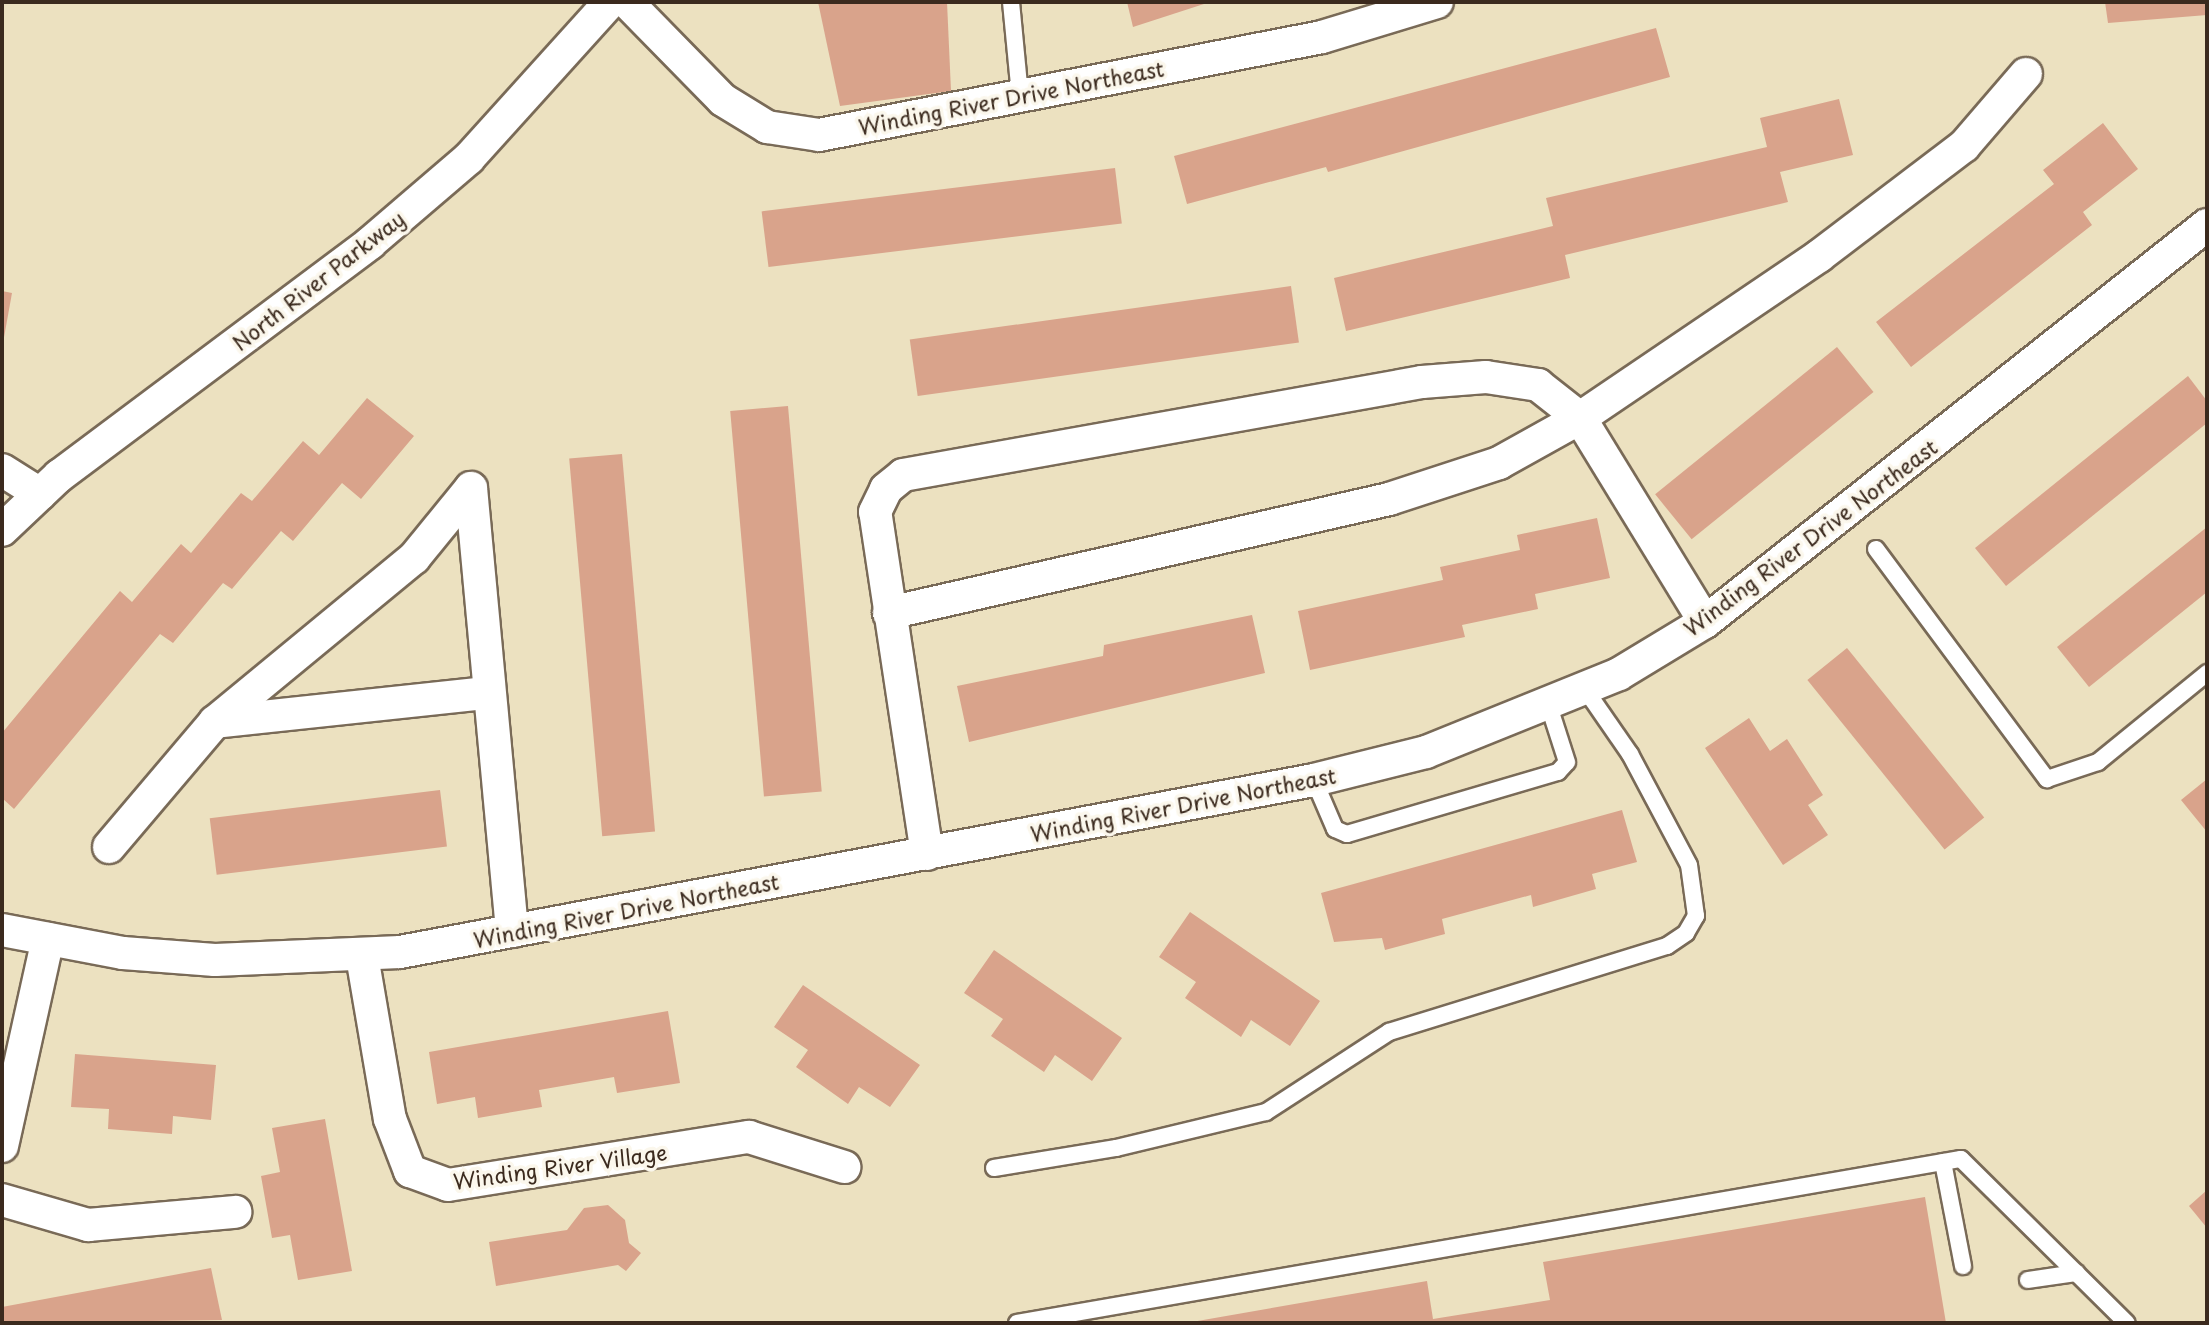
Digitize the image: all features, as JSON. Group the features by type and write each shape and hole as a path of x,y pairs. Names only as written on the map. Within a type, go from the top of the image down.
{"street":[{"name":"North River Parkway","path":"2,530 40,494 370,243 469,158 610,2"},
{"name":"Winding River Drive Northeast","path":"627,2 723,100 767,127 819,135 1322,37 1437,2"},
{"path":"889,613 1389,499 1499,463 1580,418 1819,256 1964,146 2026,74"},
{"name":"Winding River Drive Northeast","path":"2,930 48,939 215,960 362,956 512,932 1314,780 1426,752 1549,706 1585,689 1704,622 2207,225"},
{"path":"927,854 875,512 886,489 903,475 1422,383 1486,377 1538,385 1580,418 1704,622"},
{"path":"2,470 40,494"},
{"path":"110,847 215,722 414,558 471,488 487,693 512,932"},
{"path":"215,722 487,693"},
{"path":"2,1146 48,939"},
{"name":"Winding River Village","path":"362,956 390,1119 410,1171 448,1185 749,1137 844,1167"},
{"path":"2,1200 89,1225 235,1212"}],"lane":[{"path":"1011,2 1020,96"},
{"path":"1875,549 2047,779 2098,762 2207,673"},
{"path":"994,1168 1116,1148 1266,1112 1388,1032 1667,946 1686,933 1696,916 1689,865 1630,754 1585,689"},
{"path":"1314,780 1335,829 1347,834 1558,772 1567,762 1549,706"},
{"path":"1017,1323 1961,1159 2127,1323"},
{"path":"1943,1162 1963,1266"},
{"path":"2028,1280 2076,1273"}],"building":[{"path":"818,2 947,2 951,91 840,106"},
{"path":"1127,2 1207,2 1207,3 1133,27"},
{"path":"2105,2 2207,2 2207,15 2108,23"},
{"path":"1656,28 1670,77 1328,172 1326,167 1187,204 1174,156"},
{"path":"1839,99 1853,155 1780,172 1788,202 1565,255 1570,278 1346,331 1334,278 1553,226 1546,198 1767,147 1760,118"},
{"path":"2103,123 2138,169 2083,212 2092,225 1911,367 1876,322 2054,184 2043,170"},
{"path":"1115,168 1122,224 768,267 762,211"},
{"path":"1291,286 1299,342 918,396 910,340"},
{"path":"2,291 12,293 3,343 2,343"},
{"path":"1837,347 1874,392 1692,539 1655,494"},
{"path":"2188,376 2207,401 2207,423 2006,586 1975,548"},
{"path":"367,398 414,436 361,499 342,483 293,541 281,531 232,589 223,583 173,643 160,634 14,809 2,798 2,733 120,591 132,602 181,544 191,553 241,493 252,501 303,441 319,455"},
{"path":"788,406 822,792 764,797 730,411"},
{"path":"622,454 655,832 602,836 569,459"},
{"path":"1597,518 1610,578 1535,594 1538,609 1462,625 1465,637 1310,670 1298,611 1443,580 1440,567 1520,550 1517,535"},
{"path":"2207,527 2207,592 2089,687 2057,647"},
{"path":"1252,615 1265,673 969,742 957,686 1103,656 1104,645"},
{"path":"1847,648 1984,817 1945,850 1807,680"},
{"path":"1749,718 1770,751 1787,739 1823,795 1808,805 1828,835 1783,865 1705,748"},
{"path":"2207,779 2207,832 2181,800"},
{"path":"440,790 447,847 217,875 210,818"},
{"path":"1622,810 1637,862 1592,874 1596,889 1533,907 1531,895 1442,919 1445,934 1385,950 1382,938 1334,942 1321,893"},
{"path":"1190,912 1320,1001 1290,1046 1251,1020 1241,1037 1185,998 1196,982 1159,957"},
{"path":"994,950 1122,1038 1092,1081 1055,1055 1044,1072 991,1036 1003,1019 964,993"},
{"path":"803,985 920,1065 890,1107 859,1087 848,1104 796,1067 808,1050 774,1027"},
{"path":"668,1011 680,1083 617,1093 614,1077 539,1090 542,1107 478,1118 475,1097 437,1104 429,1052"},
{"path":"75,1054 216,1065 211,1120 173,1116 172,1134 108,1129 109,1109 71,1107"},
{"path":"325,1119 352,1271 298,1280 290,1235 272,1238 261,1176 280,1172 272,1128"},
{"path":"2207,1190 2207,1228 2189,1206"},
{"path":"1925,1197 1946,1323 1186,1323 1427,1281 1433,1319 1550,1300 1543,1262"},
{"path":"608,1205 625,1220 629,1243 641,1253 626,1271 618,1265 496,1286 489,1242 567,1230 584,1208"},
{"path":"211,1268 222,1320 2,1323 2,1307"}]}
